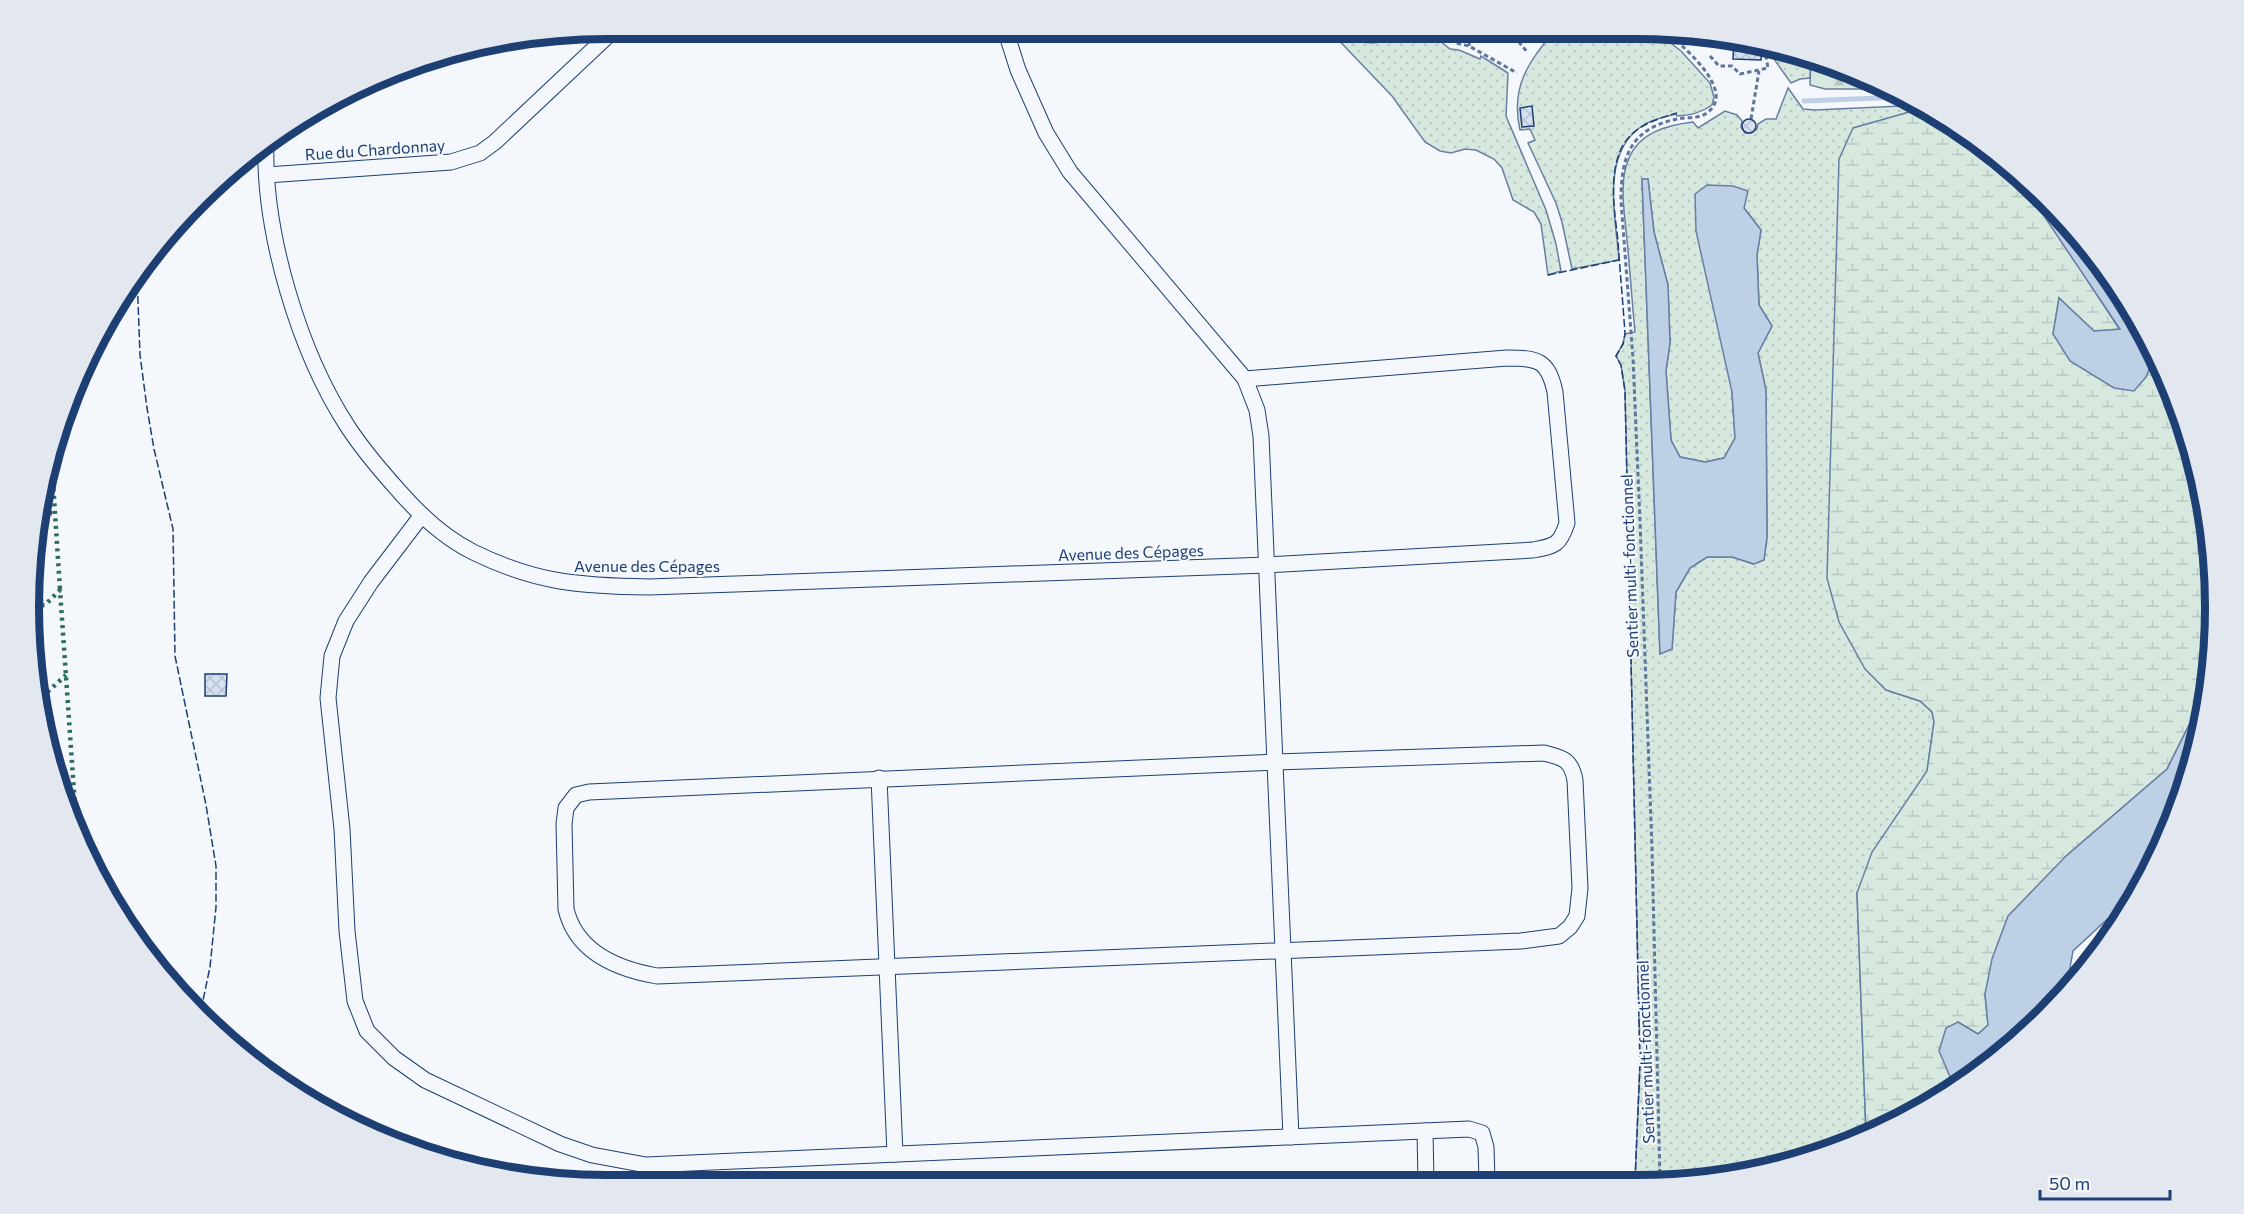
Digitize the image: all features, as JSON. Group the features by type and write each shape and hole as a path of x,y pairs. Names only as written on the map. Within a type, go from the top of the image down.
{"street":[{"name":"Rue du Chardonnay","path":"267,175 451,162 480,153 495,142 603,39"},
{"path":"1008,39 1018,69 1046,133 1070,172 1245,379 1257,410 1261,436 1291,1137"},
{"name":"Avenue des Cépages","path":"266,152 269,196 280,263 298,323 323,380 348,427 380,470 422,515 471,551 530,575 580,584 649,587 1267,566 1533,550 1554,546 1562,537 1567,523 1555,392 1552,375 1544,364 1529,358 1507,357 1245,379"},
{"path":"422,515 371,582 346,621 332,656 328,698 342,829 347,931 355,1001 367,1031 393,1058 425,1080 560,1144 592,1155 646,1165 1469,1129 1482,1133 1486,1147 1487,1175"},
{"path":"1544,753 1562,758 1573,767 1575,780 1580,888 1577,916 1570,927 1559,936 1521,941 657,976 641,974 597,956 576,935 569,922 565,893 564,824 566,808 576,795 611,789 1276,762 1544,753"},
{"path":"879,778 896,1154"},
{"path":"1425,1131 1426,1175"}],"path":[{"path":"1455,39 1456,43 1469,46 1517,73"},
{"path":"1469,39 1469,46"},
{"path":"1516,39 1528,53"},
{"name":"Sentier multi-fonctionnel","path":"1660,1174 1652,849 1640,510 1621,181 1627,153 1635,142 1656,126 1703,115 1715,106 1716,92 1711,77 1674,40"},
{"path":"1711,47 1716,45"},
{"path":"1710,56 1719,66 1732,66 1740,74 1768,68 1766,54"},
{"path":"1751,119 1759,70"}],"green space":[{"path":"1338,39 1355,39 1358,42 1373,43 1392,39 1440,41 1450,49 1459,50 1480,59 1481,56 1508,73 1506,116 1546,210 1561,271 1548,275 1541,224 1534,212 1513,200 1502,168 1494,159 1476,150 1465,149 1451,153 1440,151 1425,142 1392,96"},
{"path":"1548,39 1667,40 1681,51 1710,83 1714,97 1712,105 1691,114 1677,116 1676,114 1642,126 1629,138 1620,153 1615,170 1614,188 1619,260 1572,269 1556,203 1528,143 1535,140 1530,129 1520,130 1518,100 1520,87 1537,53"},
{"path":"1771,55 1811,66 1810,78 1791,83"},
{"path":"1811,66 1869,89 1825,89 1810,85"},
{"path":"1788,88 1803,109 1903,106 1913,111 1854,128 1886,690 1920,701 1932,712 1934,722 1927,771 1857,893 1866,1126 1820,1145 1748,1164 1674,1174 1635,1175 1640,1063 1625,391 1621,365 1616,356 1623,344 1625,334 1635,332 1624,210 1624,178 1634,149 1647,136 1656,131 1693,122 1698,128 1725,111 1737,115 1742,121 1741,127 1745,133 1751,133 1757,129 1758,124 1766,119 1776,119","holes":["1642,179 1648,179 1654,232 1668,285 1670,343 1666,371 1671,440 1680,457 1705,462 1724,458 1735,438 1732,392 1733,186 1744,208 1761,230 1757,255 1759,305 1772,326 1758,353 1766,390 1767,537 1764,560 1753,564 1732,557 1707,557 1690,568 1676,592 1672,649 1660,654"]},
{"path":"1913,111 1983,156 2046,212 2047,219 2120,330 2094,331 2059,298 2053,334 2146,377 2151,366 2162,390 2186,460 2194,496 2204,570 2205,607 2204,644 2195,714 2167,769 2065,857 1985,994 1988,1025 1978,1034 1958,1022 1952,1080 1921,1099 1866,1126 1857,893 1872,852 1927,771 1934,722 1932,712 1920,701 1886,690 1865,669 1839,622 1827,578 1839,159 1853,128"}],"water":[{"path":"1642,179 1648,179 1654,232 1668,285 1670,343 1666,371 1671,440 1680,457 1705,462 1724,458 1735,438 1732,392 1696,231 1695,194 1707,185 1733,186 1748,191 1744,208 1761,230 1757,255 1759,305 1772,326 1758,353 1766,390 1767,537 1764,560 1754,564 1732,557 1707,557 1690,568 1676,592 1672,649 1660,654"},
{"path":"2044,211 2088,261 2129,323 2146,356 2151,366 2146,377 2134,391 2114,388 2070,361 2053,334 2059,298 2094,331 2120,329 2046,219"},
{"path":"2195,714 2186,754 2162,824 2117,910 2073,951 2068,977 2039,1009 1983,1058 1952,1080 1939,1051 1946,1028 1958,1022 1978,1034 1988,1025 1985,994 1992,959 2008,916 2065,857 2167,769"}],"building":[{"path":"1734,48 1761,53 1761,60 1733,59"},
{"path":"1532,106 1534,126 1522,127 1520,108"},
{"path":"1746,119 1752,119 1756,126 1752,133 1746,133 1742,129 1742,123"},
{"path":"205,674 227,674 226,696 205,696"}],"waterway":[{"path":"1804,101 1887,98"}],"hedge":[{"path":"53,482 60,590"},
{"path":"48,511 55,515"},
{"path":"39,606 45,605 60,590 75,806"},
{"path":"39,599 45,605"},
{"path":"46,693 66,675"}],"fence":[{"path":"1635,1175 1640,1063 1625,391 1621,365 1616,356 1623,344 1625,334 1613,186 1619,154 1628,138 1642,126 1677,113"},
{"path":"1548,275 1619,260"},
{"path":"137,287 140,355 147,408 173,529 175,656 206,805 216,866 216,907 210,967 202,1006"}]}
